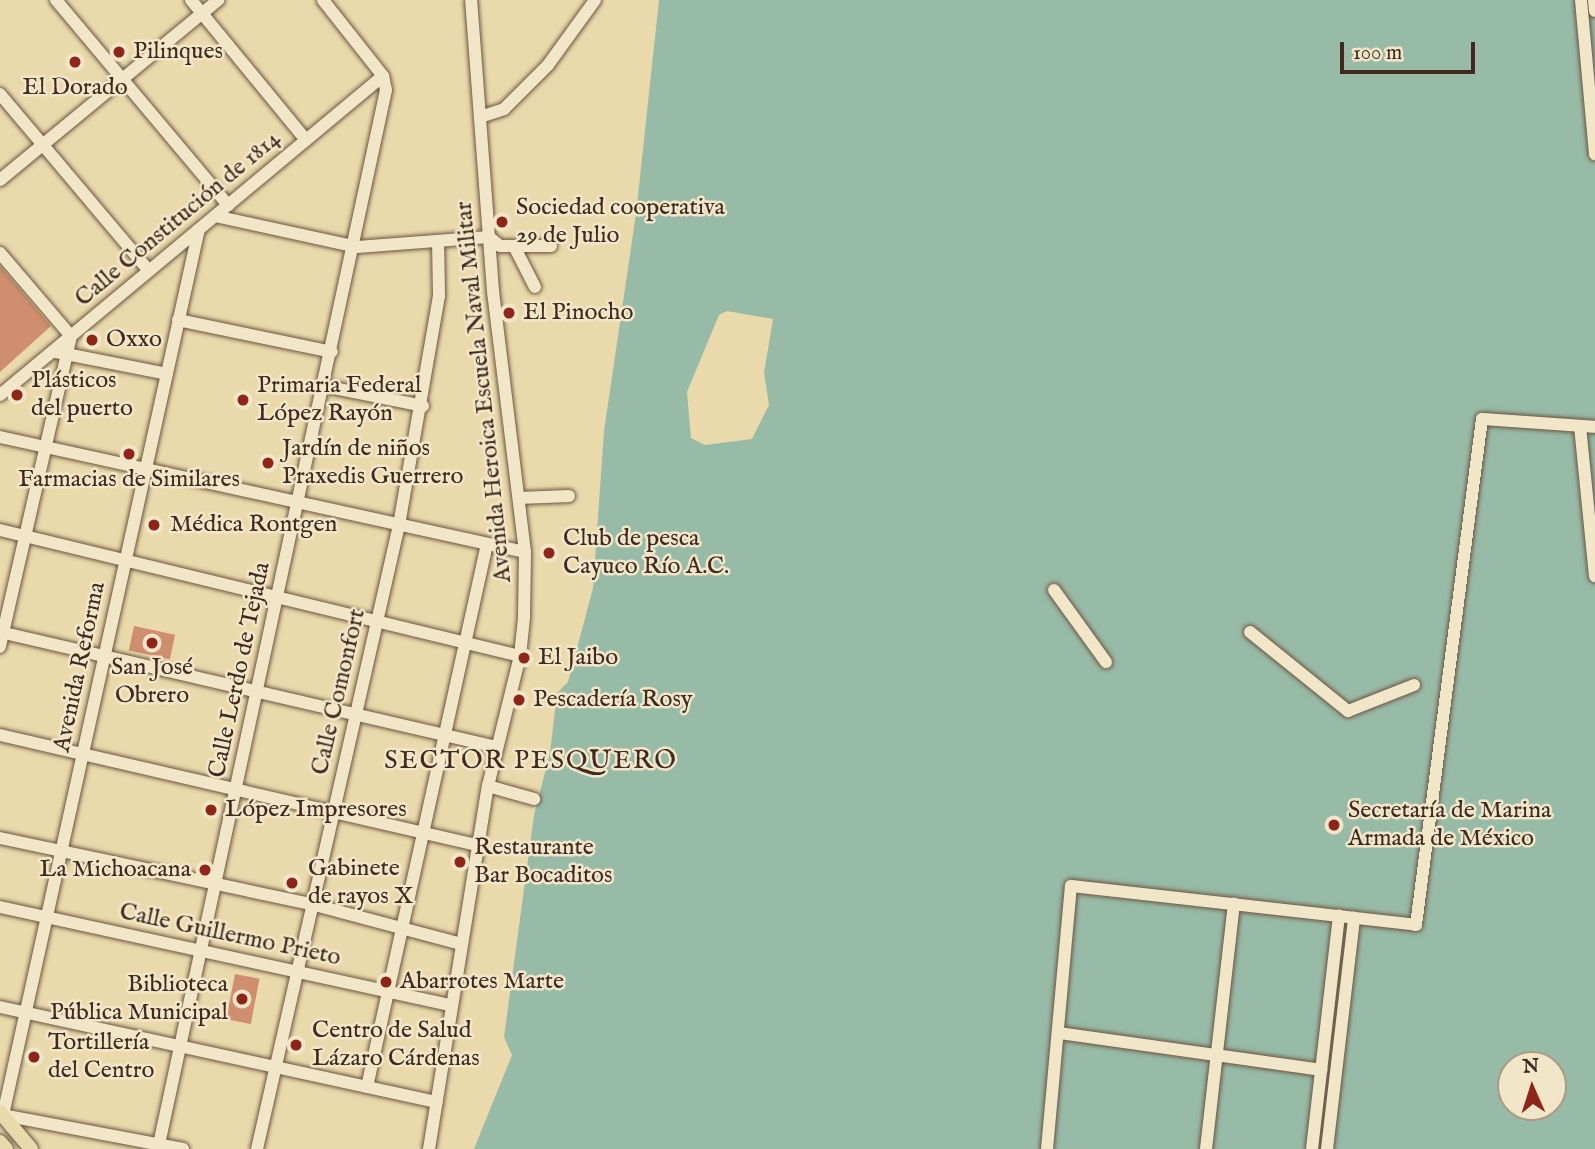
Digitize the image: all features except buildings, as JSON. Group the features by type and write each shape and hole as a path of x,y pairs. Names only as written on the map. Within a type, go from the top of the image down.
{"main road":[{"path":"1,1114 31,1149"},
{"path":"0,1142 6,1149"}],"street":[{"path":"56,0 120,80 228,205"},
{"path":"191,0 306,140"},
{"path":"0,180 218,0"},
{"path":"323,0 383,76"},
{"name":"Avenida Heroica Escuela Naval Militar","path":"429,1149 477,845 496,747 520,656 524,552 489,237 471,0"},
{"path":"480,117 513,100 548,65 595,0"},
{"path":"1581,0 1595,154"},
{"path":"1594,0 1595,11"},
{"name":"Calle Constitución de 1814","path":"71,336 383,76"},
{"name":"Calle Lerdo de Tejada","path":"159,1147 275,597 357,247 386,90 383,76"},
{"path":"0,94 149,271"},
{"path":"215,216 357,247 489,237 514,246 551,246"},
{"name":"Avenida Reforma","path":"1,1114 200,229"},
{"name":"Calle Comonfort","path":"257,1149 332,811 357,715 423,406 439,296 438,240"},
{"path":"514,246 534,287"},
{"path":"0,253 71,336 58,352 0,395"},
{"path":"160,262 174,257 189,273"},
{"path":"178,320 332,352"},
{"path":"58,352 167,374"},
{"path":"0,647 1,632 44,447 58,352"},
{"path":"324,386 423,406"},
{"path":"1047,1149 1072,886 1416,925 1482,419 1595,427"},
{"path":"1580,426 1595,576"},
{"path":"0,437 524,552"},
{"path":"519,498 569,496"},
{"path":"0,530 520,656"},
{"path":"367,1087 487,544"},
{"path":"1054,590 1106,662"},
{"path":"1,632 496,747"},
{"path":"1250,632 1348,711 1414,685"},
{"path":"0,734 477,845"},
{"path":"488,786 534,799"},
{"path":"0,838 311,904 461,944"},
{"path":"1206,1149 1234,904"},
{"name":"Calle Guillermo Prieto","path":"0,907 451,1005"},
{"path":"1312,1149 1339,916"},
{"path":"1327,1149 1354,918"},
{"path":"0,1007 437,1102"},
{"path":"1059,1033 1321,1070"},
{"path":"1,1114 159,1147 183,1149"}],"shaded area":[{"path":"659,0 1595,0 1595,1149 474,1149 512,1055 504,1037 534,815 550,753 557,693 568,682 593,588 604,431 636,214","holes":["727,311 773,319 764,373 769,405 752,439 705,445 691,438 687,392 719,315"]}],"place":[{"name":"Pilinques","path":"119,52"},
{"name":"El Dorado","path":"75,62"},
{"name":"Sociedad cooperativa 29 de Julio","path":"502,222"},
{"name":"El Pinocho","path":"509,313"},
{"name":"Oxxo","path":"92,340"},
{"name":"Plásticos del puerto","path":"17,395"},
{"name":"Primaria Federal López Rayón","path":"243,400"},
{"name":"Farmacias de Similares","path":"129,454"},
{"name":"Jardín de niños Praxedis Guerrero","path":"268,463"},
{"name":"Médica Rontgen","path":"154,525"},
{"name":"Club de pesca Cayuco Río A.C.","path":"549,553"},
{"name":"San José Obrero","path":"152,643"},
{"name":"El Jaibo","path":"524,658"},
{"name":"Pescadería Rosy","path":"519,700"},
{"name":"López Impresores","path":"211,810"},
{"name":"Secretaría de Marina Armada de México","path":"1334,825"},
{"name":"Restaurante Bar Bocaditos","path":"460,862"},
{"name":"La Michoacana","path":"205,870"},
{"name":"Gabinete de rayos X","path":"292,883"},
{"name":"Abarrotes Marte","path":"386,982"},
{"name":"Biblioteca Pública Municipal","path":"242,999"},
{"name":"Centro de Salud Lázaro Cárdenas","path":"296,1045"},
{"name":"Tortillería del Centro","path":"34,1057"}],"district":[{"name":"SECTOR PESQUERO","path":"531,761"}]}
